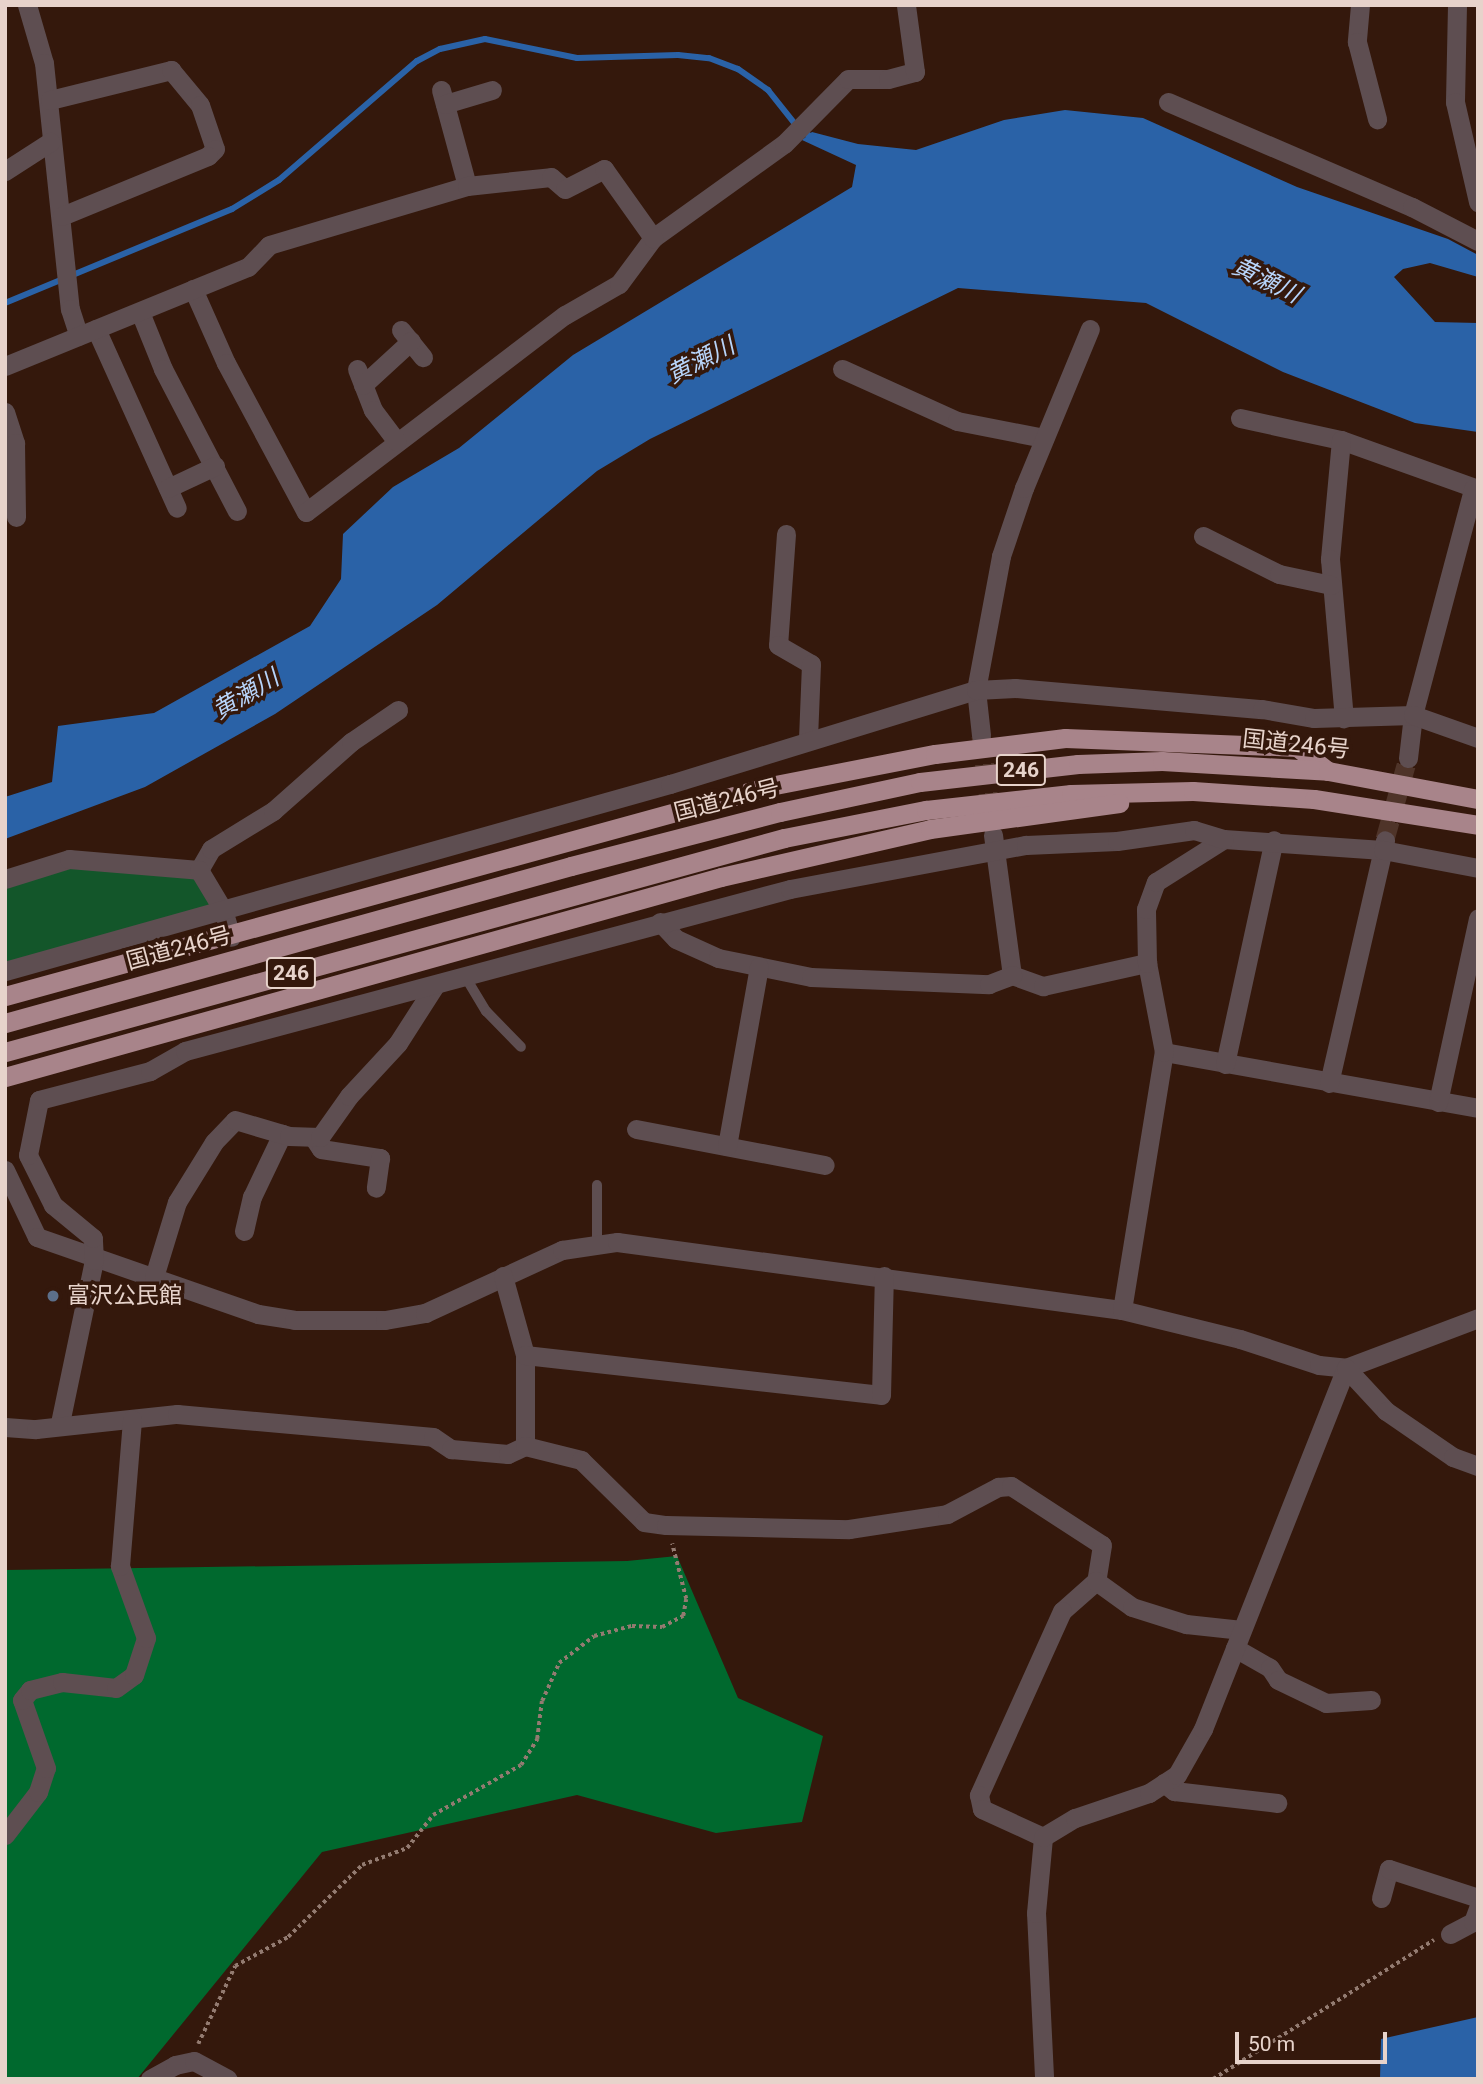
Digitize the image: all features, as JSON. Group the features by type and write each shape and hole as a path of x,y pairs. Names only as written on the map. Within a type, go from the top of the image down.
{"highway":[{"path":"5,996 231,937 770,786 935,754 1065,738 1297,747 1328,771"},
{"name":"国道246号","path":"5,1023 571,866 780,812 920,782 1077,764 1162,761 1328,771 1478,799"},
{"path":"5,1077 721,877 930,829 1193,791"},
{"name":"246","path":"5,1052 784,838 926,810 1071,794 1193,791 1314,799 1478,825"}],"street":[{"path":"27,5 50,100 50,142 62,216 68,291 177,508"},
{"path":"193,289 226,363 306,512 565,315 619,285 653,238 784,144 848,79 888,79 915,72 906,5"},
{"path":"1360,5 1357,42 1377,119"},
{"path":"1457,5 1455,102 1478,202"},
{"path":"50,100 171,70 200,106 215,149 208,156 62,216"},
{"path":"467,186 443,97 492,90"},
{"path":"1168,102 1412,206 1478,241"},
{"path":"5,171 50,142"},
{"path":"5,366 248,267 269,245 467,186 551,177 565,190 604,169 653,238"},
{"path":"140,312 163,369 237,511"},
{"path":"981,735 976,690 1002,556 1044,438 1090,329"},
{"path":"396,441 360,377 412,343"},
{"path":"842,369 957,421 1044,438"},
{"path":"5,412 15,443 16,517"},
{"path":"1240,418 1341,440 1476,489 1413,715 1408,758"},
{"path":"1341,440 1331,585 1344,718"},
{"path":"168,488 215,466"},
{"path":"786,534 778,645 811,664 808,738"},
{"path":"1203,536 1279,574 1331,585"},
{"path":"5,971 670,784 808,738 976,690 1015,688 1344,718 1413,715 1478,738"},
{"path":"199,870 211,849 273,811 351,742 398,710"},
{"path":"60,1423 94,1260 93,1238 53,1205 28,1155 39,1100 150,1071 185,1051 434,987 660,922 993,843 1194,830 1224,839 1384,845 1478,868"},
{"path":"1122,1310 1164,1052 1147,963 1146,909 1156,882 1224,839"},
{"path":"1225,1064 1274,839"},
{"path":"993,843 1012,975"},
{"path":"1329,1083 1384,845"},
{"path":"5,879 69,859 199,870"},
{"path":"199,870 223,910 231,937"},
{"path":"1438,1102 1478,918"},
{"path":"660,922 687,944 718,958 811,977 989,985 1012,975 1042,986 1147,963"},
{"path":"727,1146 760,967"},
{"path":"154,1278 177,1202 214,1142 235,1120 282,1134 320,1137 349,1096 397,1043 434,987"},
{"path":"1164,1052 1478,1108"},
{"path":"636,1129 825,1165"},
{"path":"244,1231 252,1197 282,1134"},
{"path":"313,1137 321,1149 380,1158 376,1188"},
{"path":"5,1170 13,1214 37,1237 94,1260 258,1314 337,1322 425,1313 562,1250 617,1242 1122,1310 1240,1339 1319,1365 1346,1368 1478,1318"},
{"path":"503,1276 525,1355 525,1446"},
{"path":"525,1355 881,1395 884,1276"},
{"path":"1346,1368 1386,1410 1453,1457 1478,1466"},
{"path":"1043,1837 1075,1818 1104,1811 1177,1775 1203,1728 1346,1368"},
{"path":"5,1427 36,1429 60,1423 177,1414 433,1437 452,1449 508,1454 525,1446 581,1460 644,1522 666,1525 849,1529 947,1514 998,1487 1012,1486 1102,1545 1096,1581 1062,1611 979,1795 982,1809 1043,1837"},
{"path":"5,1835 38,1792 46,1768 22,1700 30,1690 62,1682 116,1688 134,1675 145,1638 120,1566 132,1419"},
{"path":"1096,1581 1132,1607 1239,1639 1270,1668 1278,1680 1326,1703 1371,1699"},
{"path":"1164,1783 1174,1791 1277,1803"},
{"path":"1043,1837 1036,1913 1047,2078"},
{"path":"1381,1898 1389,1870 1478,1898"},
{"path":"1450,1934 1473,1922 1478,1908"},
{"path":"150,2079 176,2064 194,2061 229,2079"}],"lane":[{"path":"466,978 486,1011 521,1047"},
{"path":"597,1185 597,1244"}],"path":[{"path":"194,2061 213,2005 235,1966 288,1937 362,1865 407,1848 433,1815 521,1765 537,1739 542,1701 559,1663 594,1636 632,1626 662,1628 683,1616 686,1599 666,1525"},
{"path":"1213,2079 1363,1981 1450,1934"}],"green space":[{"path":"57,866 195,870 217,918 5,976 5,882"},
{"path":"677,1556 738,1698 823,1736 802,1822 716,1833 577,1795 322,1852 137,2079 5,2079 5,1570 627,1561"}],"water":[{"name":"黄瀬川","path":"1065,110 1143,118 1297,187 1448,239 1478,255 1478,277 1430,263 1403,269 1394,277 1435,322 1478,323 1478,432 1415,423 1283,372 1146,303 958,288 650,439 597,471 437,605 275,714 145,787 5,839 5,797 52,782 58,726 154,713 310,626 341,579 343,534 393,487 459,448 573,355 852,187 856,165 802,140 812,132 858,144 916,150 1004,120"},
{"path":"1478,2017 1478,2079 1380,2079 1381,2039"}],"waterway":[{"path":"5,303 232,209 279,180 417,61 440,49 485,39 577,58 678,55 709,58 738,69 768,90 799,129 815,139"}],"tunnel":[{"path":"981,735 991,817"},
{"path":"1385,839 1408,758"}],"place":[{"name":"富沢公民館","path":"53,1296"}]}
